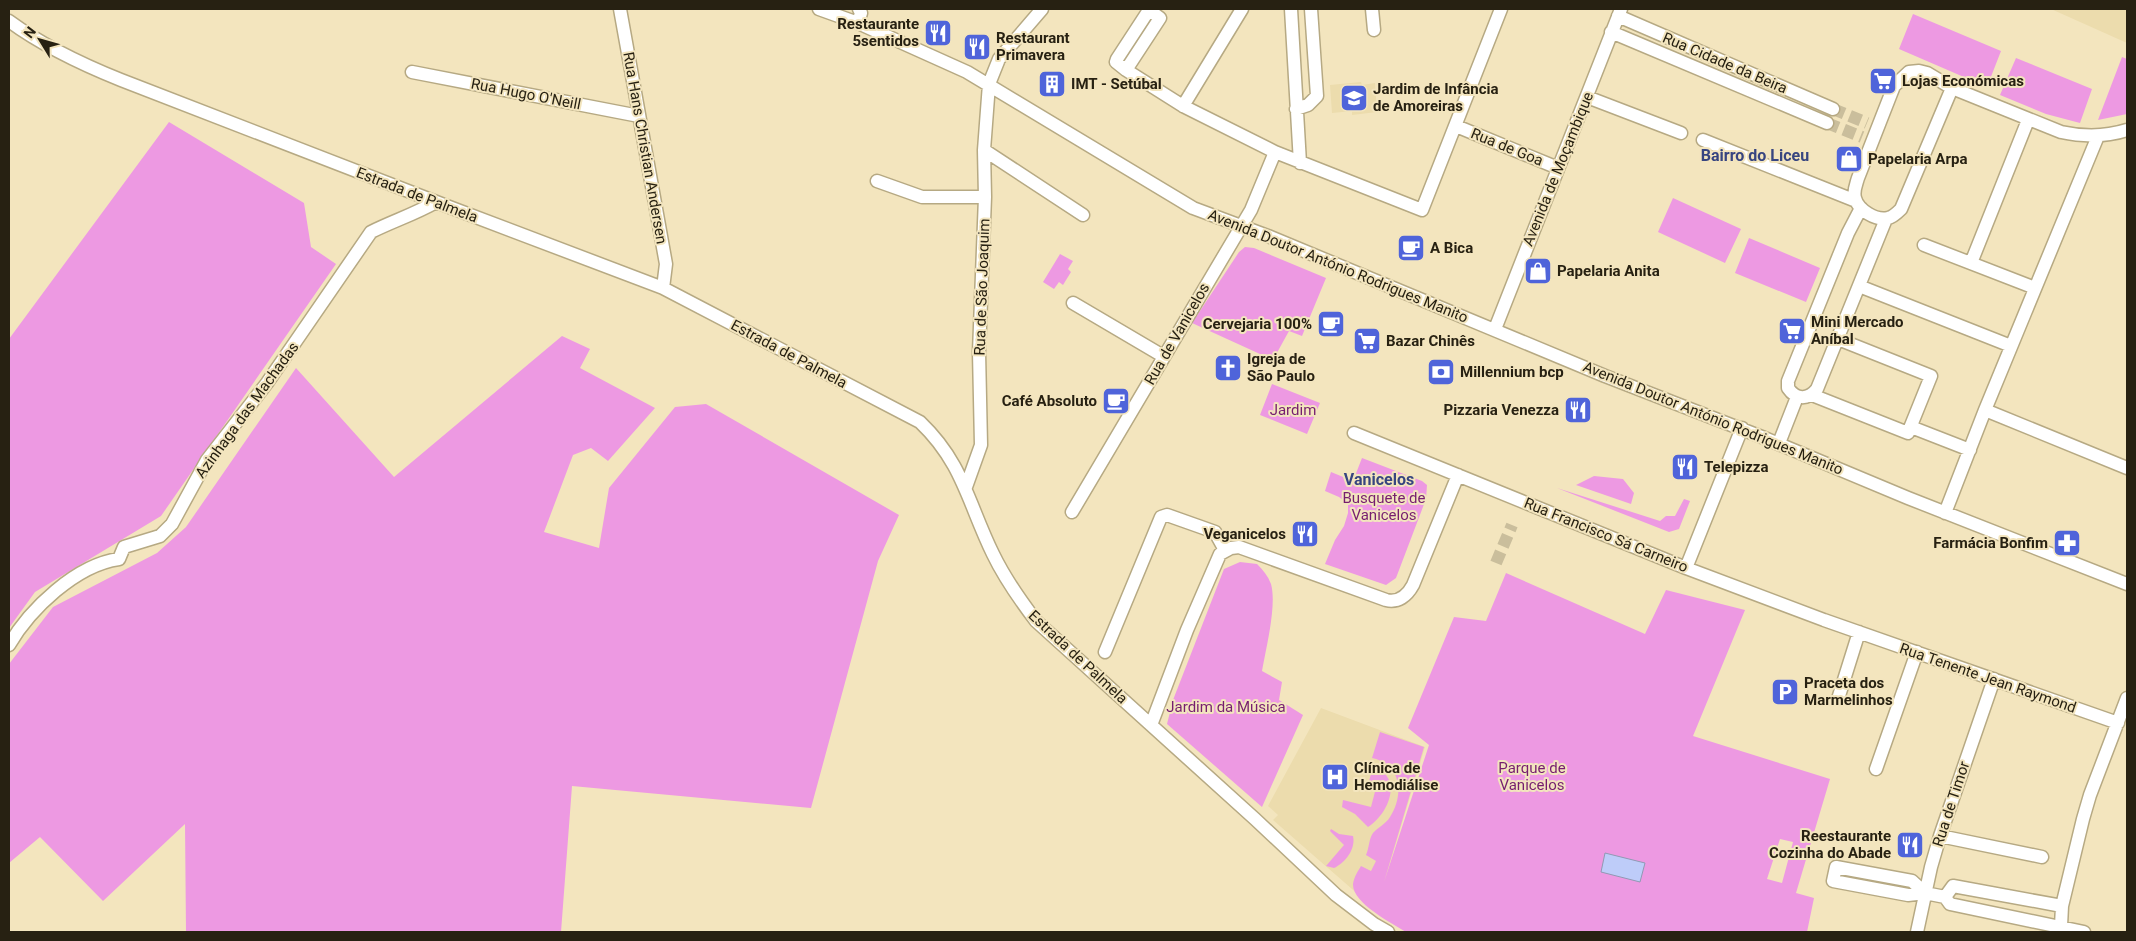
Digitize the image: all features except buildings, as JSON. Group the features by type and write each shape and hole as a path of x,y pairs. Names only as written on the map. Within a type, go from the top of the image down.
{"street":[{"name":"Rua Hans Christian Andersen","path":"620,9 666,264 664,288"},
{"name":"Avenida Doutor António Rodrigues Manito","path":"819,9 858,23 967,72 1186,204 1606,376 1742,428 1945,512 2127,584"},
{"path":"858,23 861,13 859,9"},
{"name":"Rua de São Joaquim","path":"966,487 981,445 979,352 985,197 984,150 989,84 999,59 1042,9"},
{"path":"1183,106 1242,9"},
{"path":"1291,9 1300,163"},
{"path":"1296,109 1308,105 1317,96 1311,9"},
{"path":"1372,9 1374,30"},
{"path":"1126,70 1183,106 1275,152 1422,210 1501,9"},
{"name":"Avenida de Moçambique","path":"1495,329 1619,13"},
{"name":"Rua Cidade da Beira","path":"1619,13 1833,109"},
{"name":"Estrada de Palmela","path":"9,20 46,45 77,62 436,202 664,288 920,422 935,436 956,466 966,487 978,522 994,556 1014,594 1036,621 1061,646 1151,725 1336,895 1374,924 1388,932"},
{"name":"Rua Cidade da Beira","path":"1611,32 1827,123"},
{"path":"1886,219 1820,382 1812,395 1805,398 1798,397 1788,388 1791,374 1859,205 1854,190 1868,151 1894,86 1901,78 1909,72 1919,71 1927,73 1952,88 2028,120 2070,134 2098,136 2127,130"},
{"name":"Rua Hugo O'Neill","path":"412,72 639,116"},
{"path":"1703,140 1859,205 1874,216 1886,219 1894,215 1906,202 1952,88"},
{"path":"1587,97 1681,133"},
{"path":"1867,123 1882,117"},
{"path":"1971,263 2028,120"},
{"name":"Rua de Goa","path":"1456,126 1558,168"},
{"path":"1945,512 2098,136"},
{"path":"1862,137 1866,142 1868,151"},
{"path":"984,150 1082,215"},
{"name":"Rua de Vanicelos","path":"1072,512 1251,210 1275,152"},
{"path":"877,181 922,197 985,197"},
{"name":"Azinhaga das Machadas","path":"9,645 23,624 56,591 104,561 119,559 124,547 160,536 172,524 207,460 267,383 371,232 394,220 416,214 436,202"},
{"path":"1924,245 2035,288"},
{"path":"1859,286 2011,346"},
{"path":"1073,303 1163,356"},
{"path":"1812,395 1908,433 1911,427 1931,376 1838,339"},
{"path":"1779,443 1798,397"},
{"path":"1985,410 2127,468"},
{"path":"1911,427 1970,450"},
{"path":"1686,568 1742,428"},
{"name":"Rua Francisco Sá Carneiro","path":"1354,433 1686,568 1859,632"},
{"path":"1151,725 1216,559 1225,550 1239,547 1386,600 1396,600 1407,594 1413,585 1458,476"},
{"path":"1105,652 1161,517 1167,516 1215,532 1225,550"},
{"path":"1838,700 1859,632"},
{"name":"Rua Tenente Jean Raymond","path":"1859,632 2118,724"},
{"path":"1876,769 1917,652"},
{"name":"Rua de Timor","path":"1917,932 1940,836 1994,679"},
{"path":"2061,926 2062,906 2085,811 2127,698"},
{"path":"1940,836 2042,857"},
{"path":"1926,893 1912,882 1836,867 1833,881 1908,895 1926,893 1945,897 1950,904 2084,932"},
{"path":"1945,897 1953,886 2062,906"}],"shaded area":[{"path":"2051,9 2127,9 2127,43"},
{"name":"Jardim de Infância de Amoreiras","path":"1361,82 1362,85 1375,83 1377,112 1352,115 1352,111 1332,113 1330,85"},
{"path":"1321,708 1425,747 1376,910 1273,820 1278,815 1268,806"}],"green space":[{"path":"1913,14 2001,51 1987,87 1899,49"},
{"path":"2122,57 2127,59 2127,114 2098,120"},
{"path":"2016,58 2092,89 2080,123 2046,114 2000,95"},
{"path":"169,122 304,203 311,247 336,264 161,516 35,592 9,628 9,339"},
{"path":"1673,198 1741,229 1725,263 1658,232"},
{"path":"1749,238 1820,268 1806,302 1735,273"},
{"path":"1245,247 1254,248 1326,278 1302,336 1289,331 1273,360 1192,323 1239,252"},
{"path":"1060,254 1073,261 1068,269 1071,272 1063,285 1059,282 1054,289 1043,282"},
{"path":"562,336 590,349 580,368 655,408 608,461 591,448 573,455 544,532 599,548 609,488 675,407 706,404 899,515 878,561 811,808 572,786 561,932 186,932 185,824 103,901 40,837 9,863 9,664 53,607 157,553 186,527 296,368 394,477"},
{"name":"Jardim","path":"1272,384 1320,403 1307,434 1260,415"},
{"name":"Busquete de Vanicelos","path":"1362,458 1422,481 1427,485 1426,499 1396,578 1386,585 1325,564 1335,540 1344,526 1348,513 1348,504 1339,497 1325,491 1331,472 1353,481"},
{"path":"1594,476 1623,479 1634,493 1631,504 1576,485"},
{"path":"1557,488 1660,521 1666,516 1675,516 1684,499 1690,501 1679,529 1669,532"},
{"name":"Jardim da Música","path":"1240,562 1257,564 1271,584 1272,615 1262,671 1282,682 1279,700 1303,715 1262,807 1167,724 1173,700 1224,569"},
{"name":"Parque de Vanicelos","path":"1506,573 1645,634 1666,590 1745,610 1693,736 1830,779 1796,893 1814,898 1807,932 1406,932 1366,905 1354,891 1353,884 1361,866 1371,871 1376,861 1366,855 1371,838 1373,833 1390,817 1397,799 1398,790 1398,781 1395,774 1382,761 1372,758 1380,732 1424,747 1384,882 1429,745 1408,728 1454,617 1486,621","holes":["1780,839 1793,842 1782,883 1767,879"]},
{"path":"1373,767 1383,772 1388,778 1391,787 1387,805 1376,821 1368,827 1355,814 1342,807 1343,800 1371,807 1377,784 1369,781"},
{"path":"1331,829 1339,834 1353,836 1353,846 1349,855 1334,868 1326,866 1344,845 1330,831"}],"water":[{"path":"1605,853 1645,863 1640,882 1601,872"}],"tunnel":[{"path":"1833,109 1867,123"},
{"path":"1827,123 1862,137"},
{"path":"1496,563 1512,525"}],"place":[{"name":"Restaurante 5sentidos","path":"938,33"},
{"name":"Restaurant Primavera","path":"977,47"},
{"name":"Lojas Económicas","path":"1883,81"},
{"name":"IMT - Setúbal","path":"1052,84"},
{"name":"Jardim de Infância de Amoreiras","path":"1354,98"},
{"name":"Papelaria Arpa","path":"1849,159"},
{"name":"A Bica","path":"1411,248"},
{"name":"Papelaria Anita","path":"1538,271"},
{"name":"Cervejaria 100%","path":"1331,324"},
{"name":"Mini Mercado Aníbal","path":"1792,331"},
{"name":"Bazar Chinês","path":"1367,341"},
{"name":"Igreja de São Paulo","path":"1228,368"},
{"name":"Millennium bcp","path":"1441,372"},
{"name":"Café Absoluto","path":"1116,401"},
{"name":"Pizzaria Venezza","path":"1578,410"},
{"name":"Telepizza","path":"1685,467"},
{"name":"Veganicelos","path":"1305,534"},
{"name":"Farmácia Bonfim","path":"2067,543"},
{"name":"Praceta dos Marmelinhos","path":"1785,692"},
{"name":"Clínica de Hemodiálise","path":"1335,777"},
{"name":"Reestaurante Cozinha do Abade","path":"1910,845"}],"district":[{"name":"Bairro do Liceu","path":"1755,155"},
{"name":"Vanicelos","path":"1379,479"}]}
